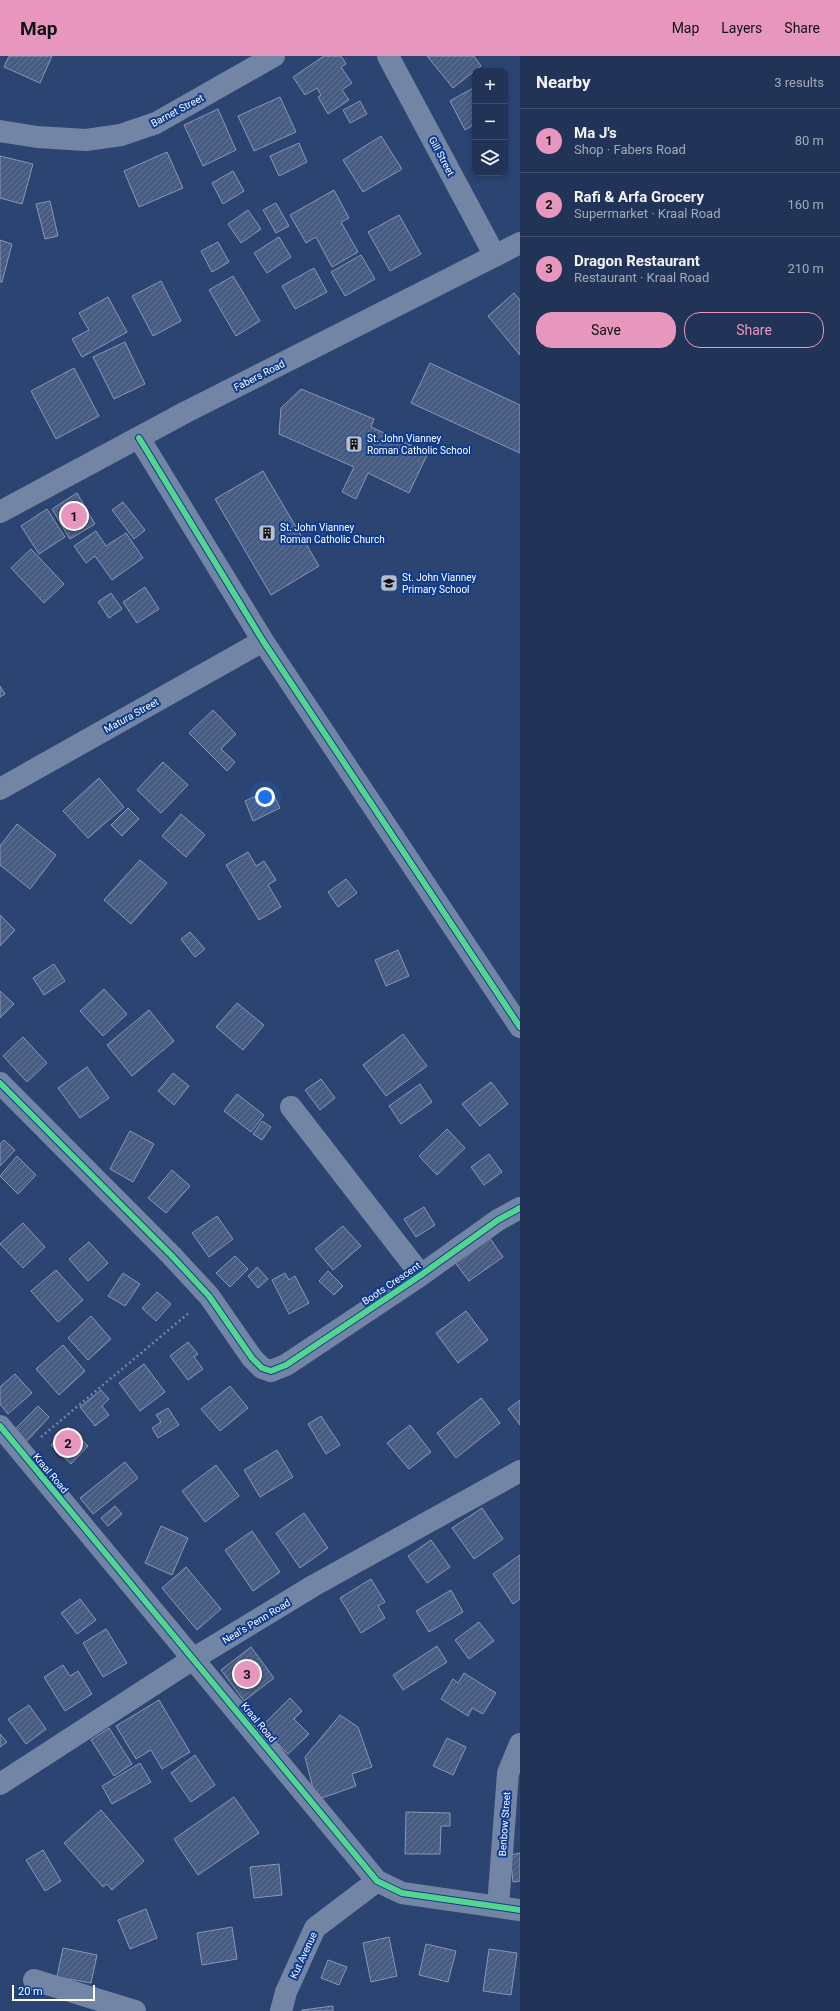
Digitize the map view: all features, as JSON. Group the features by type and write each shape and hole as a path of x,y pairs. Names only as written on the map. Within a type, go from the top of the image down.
{"main road":[{"name":"Fabers Road","path":"0,512 139,438 520,243"}],"street":[{"name":"Barnet Street","path":"0,131 37,137 86,140 121,135 156,123 274,56"},
{"name":"Gill Street","path":"388,56 496,256"},
{"path":"139,438 263,641 520,1027"},
{"name":"Matura Street","path":"0,789 263,641"},
{"path":"0,1083 171,1255 209,1296"},
{"path":"291,1107 421,1275"},
{"name":"Boots Crescent","path":"209,1296 252,1358 262,1368 270,1371 286,1365 421,1275 498,1220 520,1208"},
{"name":"Kraal Road","path":"0,1426 378,1881 402,1893 520,1910"},
{"name":"Neal's Penn Road","path":"0,1784 193,1659 313,1586 520,1471"},
{"name":"Benbow Street","path":"498,1906 508,1773 520,1744"},
{"name":"Kut Avenue","path":"281,2011 286,1992 315,1928 378,1881"},
{"path":"34,1980 135,2011"}],"path":[{"path":"22,1453 209,1296"}],"building":[{"path":"9,56 52,56 40,83 4,67"},
{"path":"324,56 341,56 346,64 341,67 352,83 342,90 349,100 328,114 318,97 321,95 317,88 305,95 293,77"},
{"path":"427,56 474,56 481,66 478,68 472,68 472,73 453,88"},
{"path":"472,89 472,126 465,130 450,101"},
{"path":"280,97 296,132 254,151 238,116"},
{"path":"360,101 367,114 350,123 343,110"},
{"path":"218,109 236,150 203,166 184,125"},
{"path":"381,136 402,169 363,192 343,160"},
{"path":"299,143 307,162 279,176 270,156"},
{"path":"167,152 183,188 139,207 124,171"},
{"path":"0,156 33,164 22,204 0,198"},
{"path":"233,171 244,191 223,204 212,183"},
{"path":"334,190 349,218 341,222 358,252 332,267 316,237 306,243 290,215"},
{"path":"50,201 58,236 45,239 36,204"},
{"path":"276,203 289,226 276,233 263,210"},
{"path":"248,210 261,229 241,243 228,224"},
{"path":"399,215 421,254 390,271 368,232"},
{"path":"279,237 291,257 267,273 254,253"},
{"path":"0,240 12,244 2,282 0,282"},
{"path":"218,242 229,262 212,272 201,251"},
{"path":"361,255 375,279 345,296 331,272"},
{"path":"314,268 327,292 295,309 282,286"},
{"path":"233,276 260,321 236,336 209,290"},
{"path":"161,281 181,321 153,336 132,296"},
{"path":"514,293 520,300 520,355 488,316"},
{"path":"108,297 127,332 82,357 72,339 89,330 79,313"},
{"path":"125,342 145,384 114,399 93,357"},
{"path":"430,363 520,405 520,453 411,403"},
{"path":"74,368 99,416 56,439 31,391"},
{"name":"St. John Vianney Roman Catholic School","path":"301,389 374,419 371,427 428,453 409,493 368,473 356,499 342,492 354,467 279,434 281,408"},
{"name":"St. John Vianney Roman Catholic Church","path":"263,471 319,566 271,595 215,499"},
{"path":"77,493 95,524 70,539 52,509"},
{"path":"123,502 145,530 134,539 112,510"},
{"path":"47,509 65,537 39,554 21,526"},
{"path":"96,531 106,546 126,533 143,558 112,580 95,556 86,563 74,546"},
{"path":"31,549 64,584 44,603 11,568"},
{"path":"145,587 159,609 137,623 123,602"},
{"path":"111,593 122,609 109,618 98,602"},
{"path":"0,686 5,694 0,697"},
{"path":"213,710 236,734 221,749 235,762 227,771 189,733"},
{"path":"163,762 188,785 161,813 137,790"},
{"path":"99,778 124,807 88,838 63,811"},
{"path":"271,789 280,808 253,821 245,801"},
{"path":"128,808 139,819 122,836 111,825"},
{"path":"181,814 205,835 186,857 162,836"},
{"path":"17,824 56,855 30,889 0,865 0,846"},
{"path":"248,852 256,866 264,861 276,880 268,885 281,907 259,920 226,865"},
{"path":"140,860 167,883 131,924 104,900"},
{"path":"346,879 357,893 338,907 328,892"},
{"path":"0,915 15,930 0,946"},
{"path":"190,932 205,949 195,957 181,939"},
{"path":"398,950 409,976 386,986 375,960"},
{"path":"54,964 65,981 44,995 33,978"},
{"path":"104,989 127,1014 103,1036 80,1011"},
{"path":"0,991 14,1004 0,1018"},
{"path":"237,1003 264,1025 243,1050 216,1027"},
{"path":"149,1010 174,1041 132,1076 107,1045"},
{"path":"403,1034 427,1066 386,1096 363,1065"},
{"path":"23,1037 47,1063 27,1082 3,1056"},
{"path":"87,1067 109,1098 80,1118 58,1088"},
{"path":"173,1073 189,1086 174,1105 158,1091"},
{"path":"321,1079 335,1098 320,1110 305,1090"},
{"path":"491,1082 508,1104 480,1126 462,1104"},
{"path":"420,1084 432,1102 401,1124 389,1106"},
{"path":"237,1094 264,1115 251,1132 224,1111"},
{"path":"262,1121 271,1127 262,1140 253,1134"},
{"path":"447,1129 465,1148 437,1175 419,1156"},
{"path":"130,1131 154,1144 133,1182 110,1169"},
{"path":"4,1140 15,1150 0,1166 0,1144"},
{"path":"489,1154 502,1172 484,1185 471,1167"},
{"path":"17,1156 36,1175 18,1194 0,1176"},
{"path":"172,1170 190,1186 166,1213 148,1198"},
{"path":"424,1207 435,1225 416,1237 404,1219"},
{"path":"217,1216 233,1239 209,1257 192,1233"},
{"path":"23,1223 45,1247 23,1268 0,1244"},
{"path":"343,1226 361,1246 333,1270 315,1249"},
{"path":"489,1237 503,1257 469,1281 454,1261"},
{"path":"89,1242 108,1263 88,1281 69,1259"},
{"path":"235,1256 248,1269 230,1287 216,1273"},
{"path":"257,1267 268,1279 258,1288 248,1276"},
{"path":"56,1270 83,1300 58,1322 31,1291"},
{"path":"328,1271 343,1286 334,1295 319,1281"},
{"path":"123,1273 140,1284 125,1306 108,1296"},
{"path":"285,1273 289,1280 295,1276 309,1303 289,1314 272,1280"},
{"path":"157,1292 171,1304 156,1321 142,1308"},
{"path":"466,1311 488,1340 458,1363 436,1333"},
{"path":"91,1316 111,1339 88,1360 68,1338"},
{"path":"188,1342 198,1354 194,1357 203,1369 188,1380 170,1356"},
{"path":"63,1345 85,1371 59,1395 36,1369"},
{"path":"144,1364 165,1392 140,1411 119,1383"},
{"path":"15,1374 32,1393 8,1414 0,1404 0,1387"},
{"path":"230,1386 248,1408 220,1431 201,1409"},
{"path":"101,1390 109,1399 102,1406 109,1415 95,1426 80,1407"},
{"path":"481,1398 500,1423 456,1458 437,1433"},
{"path":"520,1400 520,1425 508,1409"},
{"path":"38,1406 49,1417 26,1442 14,1430"},
{"path":"168,1408 179,1425 158,1438 152,1428 161,1422 156,1415"},
{"path":"321,1416 340,1445 326,1454 308,1424"},
{"path":"410,1425 431,1452 409,1469 387,1443"},
{"path":"68,1427 88,1446 71,1464 51,1445"},
{"path":"277,1450 293,1477 260,1497 244,1470"},
{"path":"125,1462 138,1478 93,1514 80,1498"},
{"path":"216,1465 239,1496 205,1522 182,1491"},
{"path":"115,1506 122,1514 108,1526 101,1518"},
{"path":"482,1508 503,1539 474,1559 452,1528"},
{"path":"304,1513 328,1548 300,1568 276,1533"},
{"path":"161,1526 188,1538 172,1575 145,1563"},
{"path":"252,1531 280,1572 253,1591 225,1550"},
{"path":"431,1540 450,1567 427,1583 408,1556"},
{"path":"520,1555 520,1599 513,1604 493,1574"},
{"path":"186,1567 221,1609 197,1630 162,1588"},
{"path":"371,1579 385,1602 378,1606 385,1618 361,1633 340,1598"},
{"path":"451,1590 463,1612 429,1632 416,1611"},
{"path":"80,1599 96,1620 77,1634 61,1613"},
{"path":"479,1622 494,1641 469,1659 455,1640"},
{"path":"106,1629 127,1663 103,1677 83,1643"},
{"path":"437,1646 447,1662 403,1690 393,1675"},
{"path":"251,1647 274,1678 244,1701 221,1670"},
{"path":"63,1665 70,1676 78,1671 92,1694 65,1711 44,1677"},
{"path":"464,1673 496,1693 483,1714 472,1708 468,1716 441,1699 453,1679 458,1683"},
{"path":"290,1698 302,1711 294,1719 309,1734 288,1754 261,1727"},
{"path":"159,1700 190,1752 162,1769 151,1750 136,1759 116,1726"},
{"path":"29,1705 46,1729 26,1744 8,1719"},
{"path":"340,1715 358,1727 372,1767 352,1774 356,1786 316,1800 305,1757"},
{"path":"109,1728 132,1764 114,1776 91,1740"},
{"path":"0,1734 7,1742 0,1747"},
{"path":"447,1738 466,1747 453,1775 433,1766"},
{"path":"195,1755 215,1785 191,1802 171,1773"},
{"path":"140,1763 151,1782 112,1804 102,1786"},
{"path":"234,1797 259,1833 198,1875 174,1839"},
{"path":"101,1810 144,1861 112,1890 107,1884 103,1887 64,1843"},
{"path":"406,1812 450,1813 450,1826 441,1826 440,1854 405,1854"},
{"path":"43,1850 61,1881 45,1891 26,1860"},
{"path":"520,1853 520,1881 513,1882 510,1855"},
{"path":"279,1864 282,1895 254,1898 250,1867"},
{"path":"146,1909 157,1938 130,1949 118,1920"},
{"path":"232,1927 237,1959 202,1965 197,1933"},
{"path":"389,1937 397,1976 371,1982 363,1943"},
{"path":"426,1944 456,1951 448,1982 419,1975"},
{"path":"63,1948 97,1955 91,1983 57,1977"},
{"path":"489,1949 517,1953 511,1995 483,1991"},
{"path":"328,1960 347,1967 339,1985 321,1978"},
{"path":"333,2006 333,2011 302,2011 302,2010"}],"cycle path":[{"path":"139,438 263,641 520,1027"},
{"path":"0,1083 171,1255 209,1296 252,1358 262,1368 271,1371 286,1365 421,1275 498,1220 520,1208"},
{"path":"0,1426 377,1881 402,1893 520,1910"}],"place":[{"name":"St. John Vianney Roman Catholic School","path":"354,444"},
{"name":"Ma J's","path":"74,516"},
{"name":"St. John Vianney Roman Catholic Church","path":"267,533"},
{"name":"St. John Vianney Primary School","path":"389,583"},
{"name":"Rafi & Arfa Grocery","path":"68,1443"},
{"name":"Dragon Restaurant","path":"247,1674"}]}
